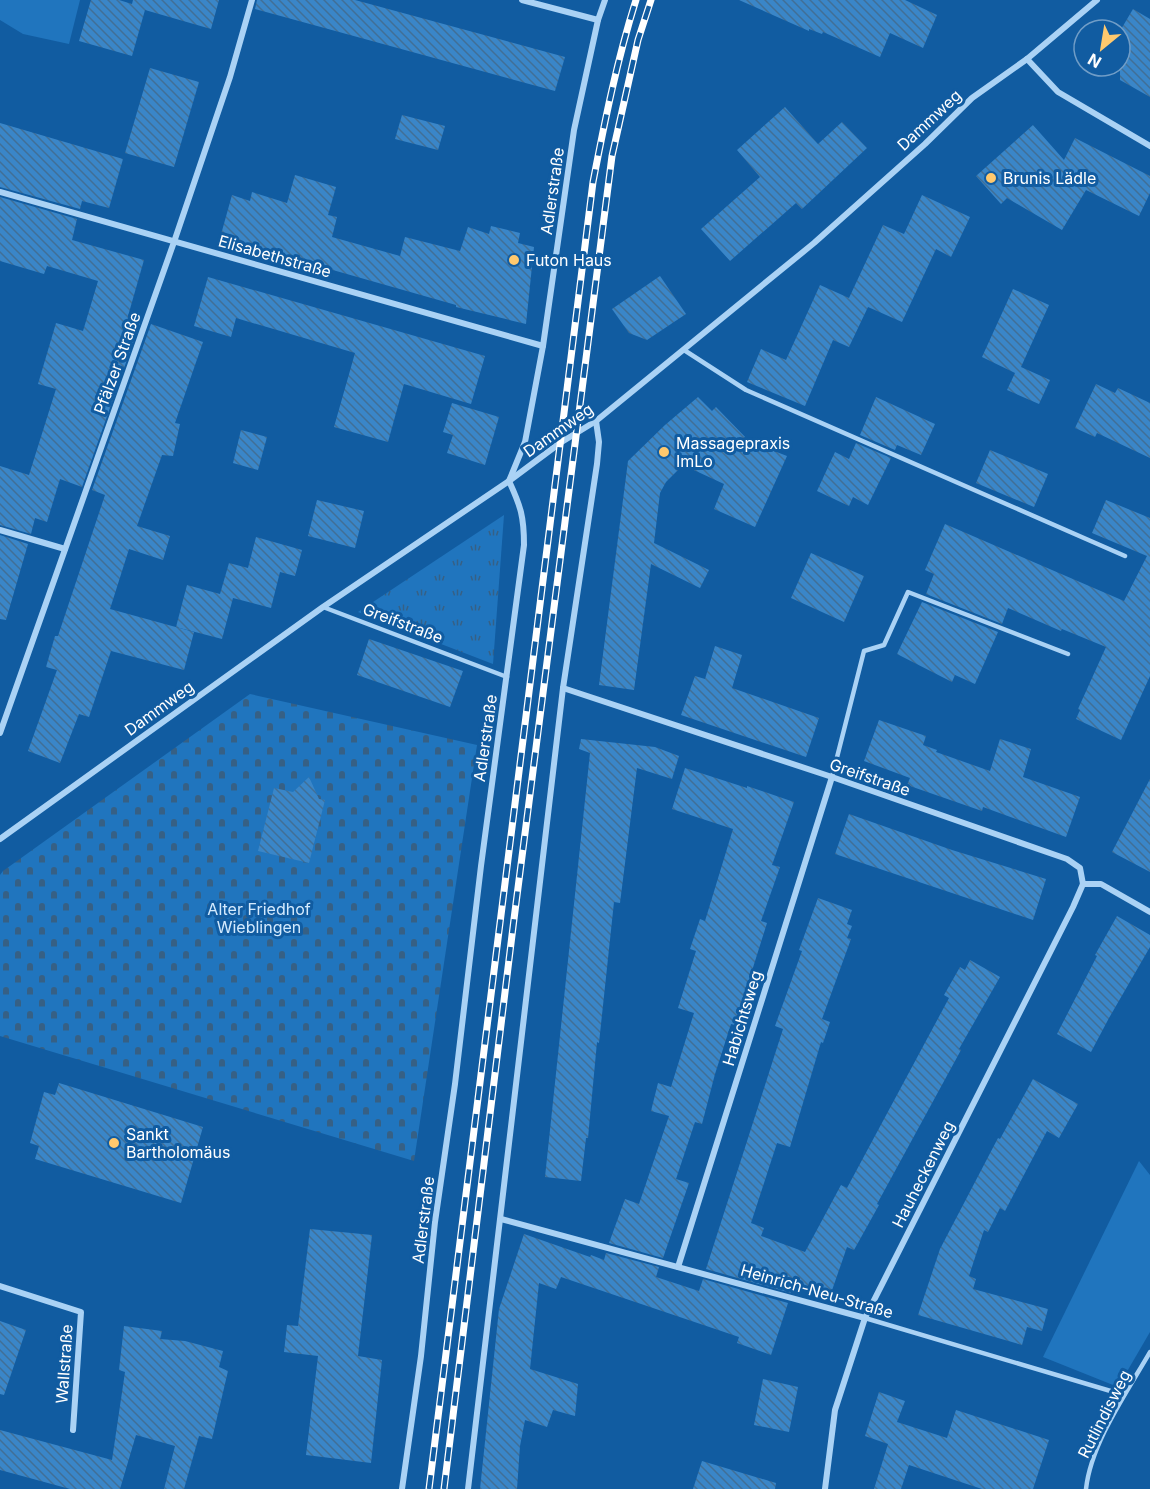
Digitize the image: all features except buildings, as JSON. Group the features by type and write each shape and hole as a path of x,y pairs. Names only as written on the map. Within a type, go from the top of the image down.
{"street":[{"name":"Pfälzer Straße","path":"0,733 174,242 230,76 252,0"},
{"path":"522,0 598,20"},
{"name":"Adlerstraße","path":"402,1489 524,545 524,520 521,507 509,482 525,442 543,345 574,130 598,20 605,0"},
{"name":"Dammweg","path":"0,839 323,607 509,482 560,443 596,421 814,243 972,98 1027,59 1097,0"},
{"path":"1027,59 1058,92 1150,146"},
{"name":"Elisabethstraße","path":"0,192 543,345"},
{"path":"468,1489 563,688 597,464 599,442 596,421"},
{"path":"590,425 598,431"},
{"path":"0,530 65,549"},
{"name":"Greifstraße","path":"563,688 832,777 1067,859 1080,868 1083,884"},
{"name":"Habichtsweg","path":"678,1267 832,777"},
{"path":"1083,884 1101,884 1150,912"},
{"name":"Hauheckenweg","path":"825,1489 835,1410 865,1318 1083,884"},
{"name":"Heinrich-Neu-Straße","path":"501,1219 865,1318"},
{"name":"Wallstraße","path":"0,1286 81,1312 73,1430"}],"lane":[{"path":"684,350 746,390 1125,556"},
{"path":"832,777 864,651 885,645 908,592 1068,654"},
{"name":"Greifstraße","path":"323,607 507,677"},
{"name":"Heinrich-Neu-Straße","path":"865,1318 1124,1395"},
{"name":"Rutlindisweg","path":"1086,1489 1088,1472 1095,1453 1124,1395 1150,1352"}],"green space":[{"path":"0,0 80,0 69,44 23,34 0,20"},
{"path":"504,515 493,664 358,612"},
{"name":"Alter Friedhof Wieblingen","path":"250,694 477,745 414,1161 0,1036 0,875"},
{"path":"1139,1161 1150,1175 1150,1332 1118,1387 1043,1357"}],"railway":[{"path":"429,1489 593,182 617,68 636,0"},
{"path":"444,1489 514,919 612,156 638,40 651,0"}],"place":[{"name":"Brunis Lädle","path":"991,178"},
{"name":"Futon Haus","path":"514,260"},
{"name":"Massagepraxis ImLo","path":"664,452"},
{"name":"Sankt Bartholomäus","path":"114,1143"}]}
